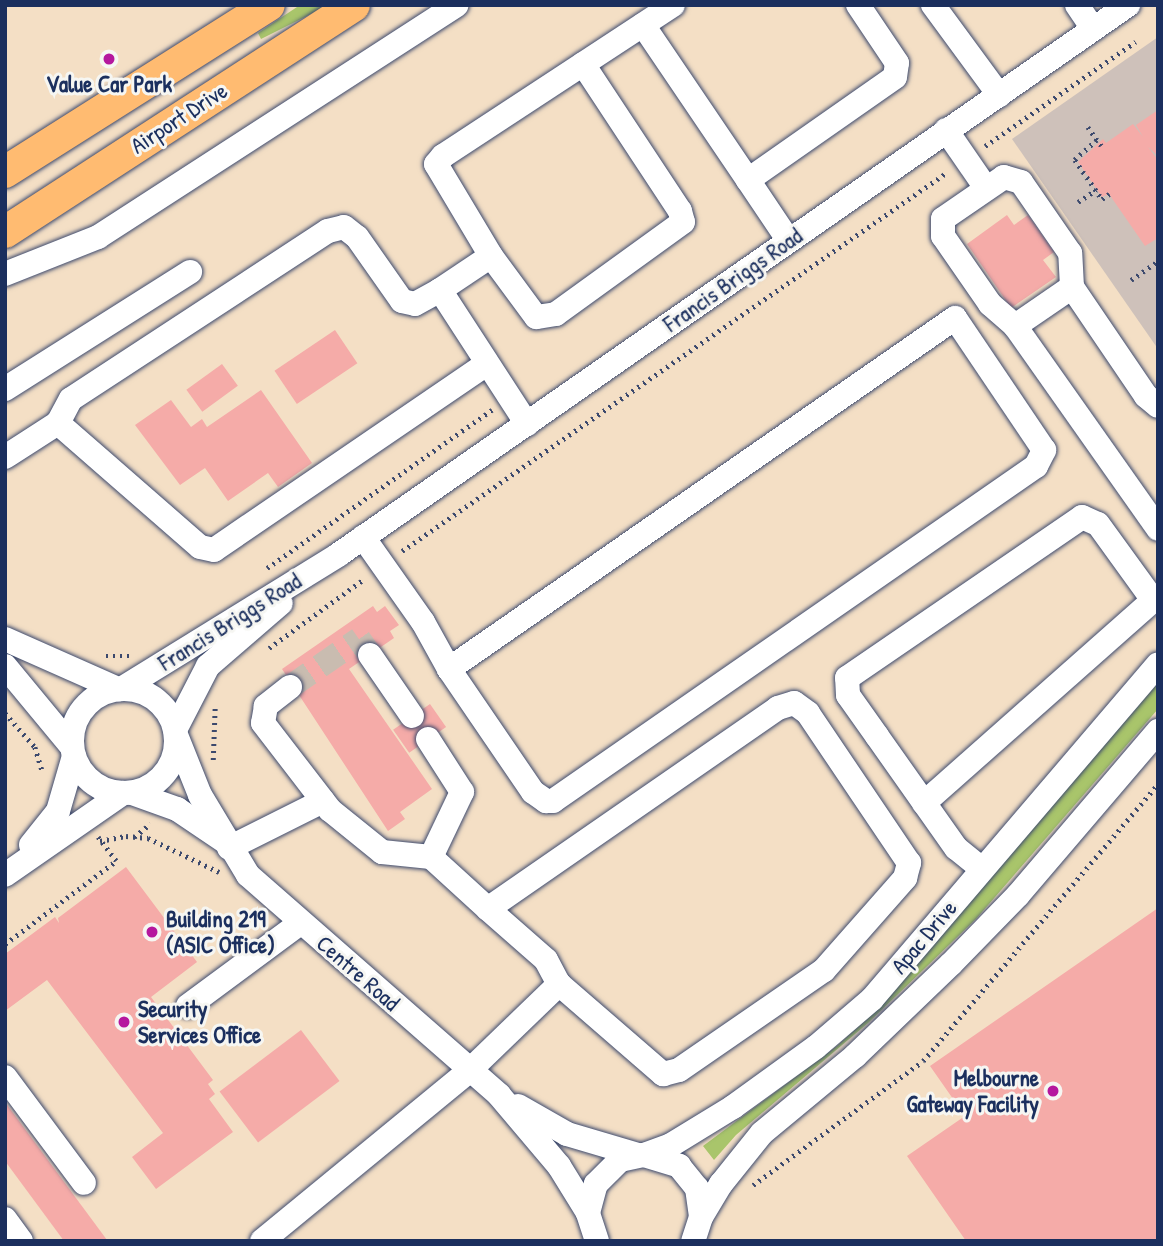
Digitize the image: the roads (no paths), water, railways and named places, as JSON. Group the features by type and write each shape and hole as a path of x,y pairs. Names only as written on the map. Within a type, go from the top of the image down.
{"main road":[{"name":"Airport Drive","path":"5,172 269,5"},
{"name":"Airport Drive","path":"5,232 354,5"}],"street":[{"path":"583,64 681,211 683,222 556,314 542,317 529,313 491,256 439,174 438,160 583,64 673,5"},
{"path":"748,180 895,77 897,63 858,5"},
{"path":"933,5 999,94"},
{"path":"1077,5 1093,29"},
{"name":"Francis Briggs Road","path":"120,688 338,555 1128,5"},
{"path":"5,274 98,237 453,9"},
{"path":"643,25 789,241"},
{"path":"946,130 986,188"},
{"path":"1158,406 1146,396 1072,288 1070,253 1021,182 1004,177 948,214 941,231 990,304 1015,326 1158,529"},
{"path":"5,457 58,423 71,399 336,228 352,230 402,302 415,304 491,256"},
{"path":"5,389 190,272"},
{"path":"1015,326 1072,288"},
{"path":"440,290 485,365 527,424"},
{"path":"363,537 384,563 449,669 512,761 539,798 546,802 561,797 1036,466 1044,456 1040,443 955,318 449,669"},
{"path":"58,423 200,547 214,550 485,365"},
{"path":"924,803 1155,598 1093,520 1076,519 847,678 848,695 924,803 956,848 982,869"},
{"name":"Francis Briggs Road","path":"176,733 208,666 338,555"},
{"path":"5,639 120,688 157,700 176,733 175,753 163,776 128,793 5,875"},
{"path":"370,655 412,716"},
{"name":"Apac Drive","path":"588,1229 591,1194 602,1174 620,1160 642,1155 700,1129 816,1047 872,999 1158,664"},
{"path":"5,666 33,695 96,785 128,793"},
{"path":"5,677 33,695"},
{"path":"290,687 266,706 263,723 323,801 382,852 431,858 488,909 546,960 559,984 656,1071 671,1074 836,960 905,878 909,863 808,713 793,703 778,708 488,909"},
{"path":"5,869 52,822 73,751 74,726 83,708 99,695 120,688"},
{"name":"Apac Drive","path":"693,1241 701,1217 721,1184 762,1133 855,1056 951,964 1018,895 1158,732"},
{"name":"Centre Road","path":"176,733 228,846 254,881 499,1095 559,1166 588,1229"},
{"path":"428,739 462,793 431,858"},
{"name":"Centre Road","path":"128,793 177,809 228,846"},
{"path":"228,846 323,801"},
{"path":"188,1006 300,923"},
{"path":"262,1241 348,1174 470,1070 559,984"},
{"path":"5,1077 84,1183"},
{"name":"Centre Road","path":"499,1095 567,1134 642,1155 671,1160 686,1172 697,1188 701,1217"},
{"path":"5,1219 21,1241"}],"tunnel":[{"path":"290,687 359,639 370,655"}],"place":[{"name":"Value Car Park","path":"109,59"},
{"name":"Building 219 (ASIC Office)","path":"152,932"},
{"name":"Security Services Office","path":"124,1022"},
{"name":"Melbourne Gateway Facility","path":"1053,1091"}]}
